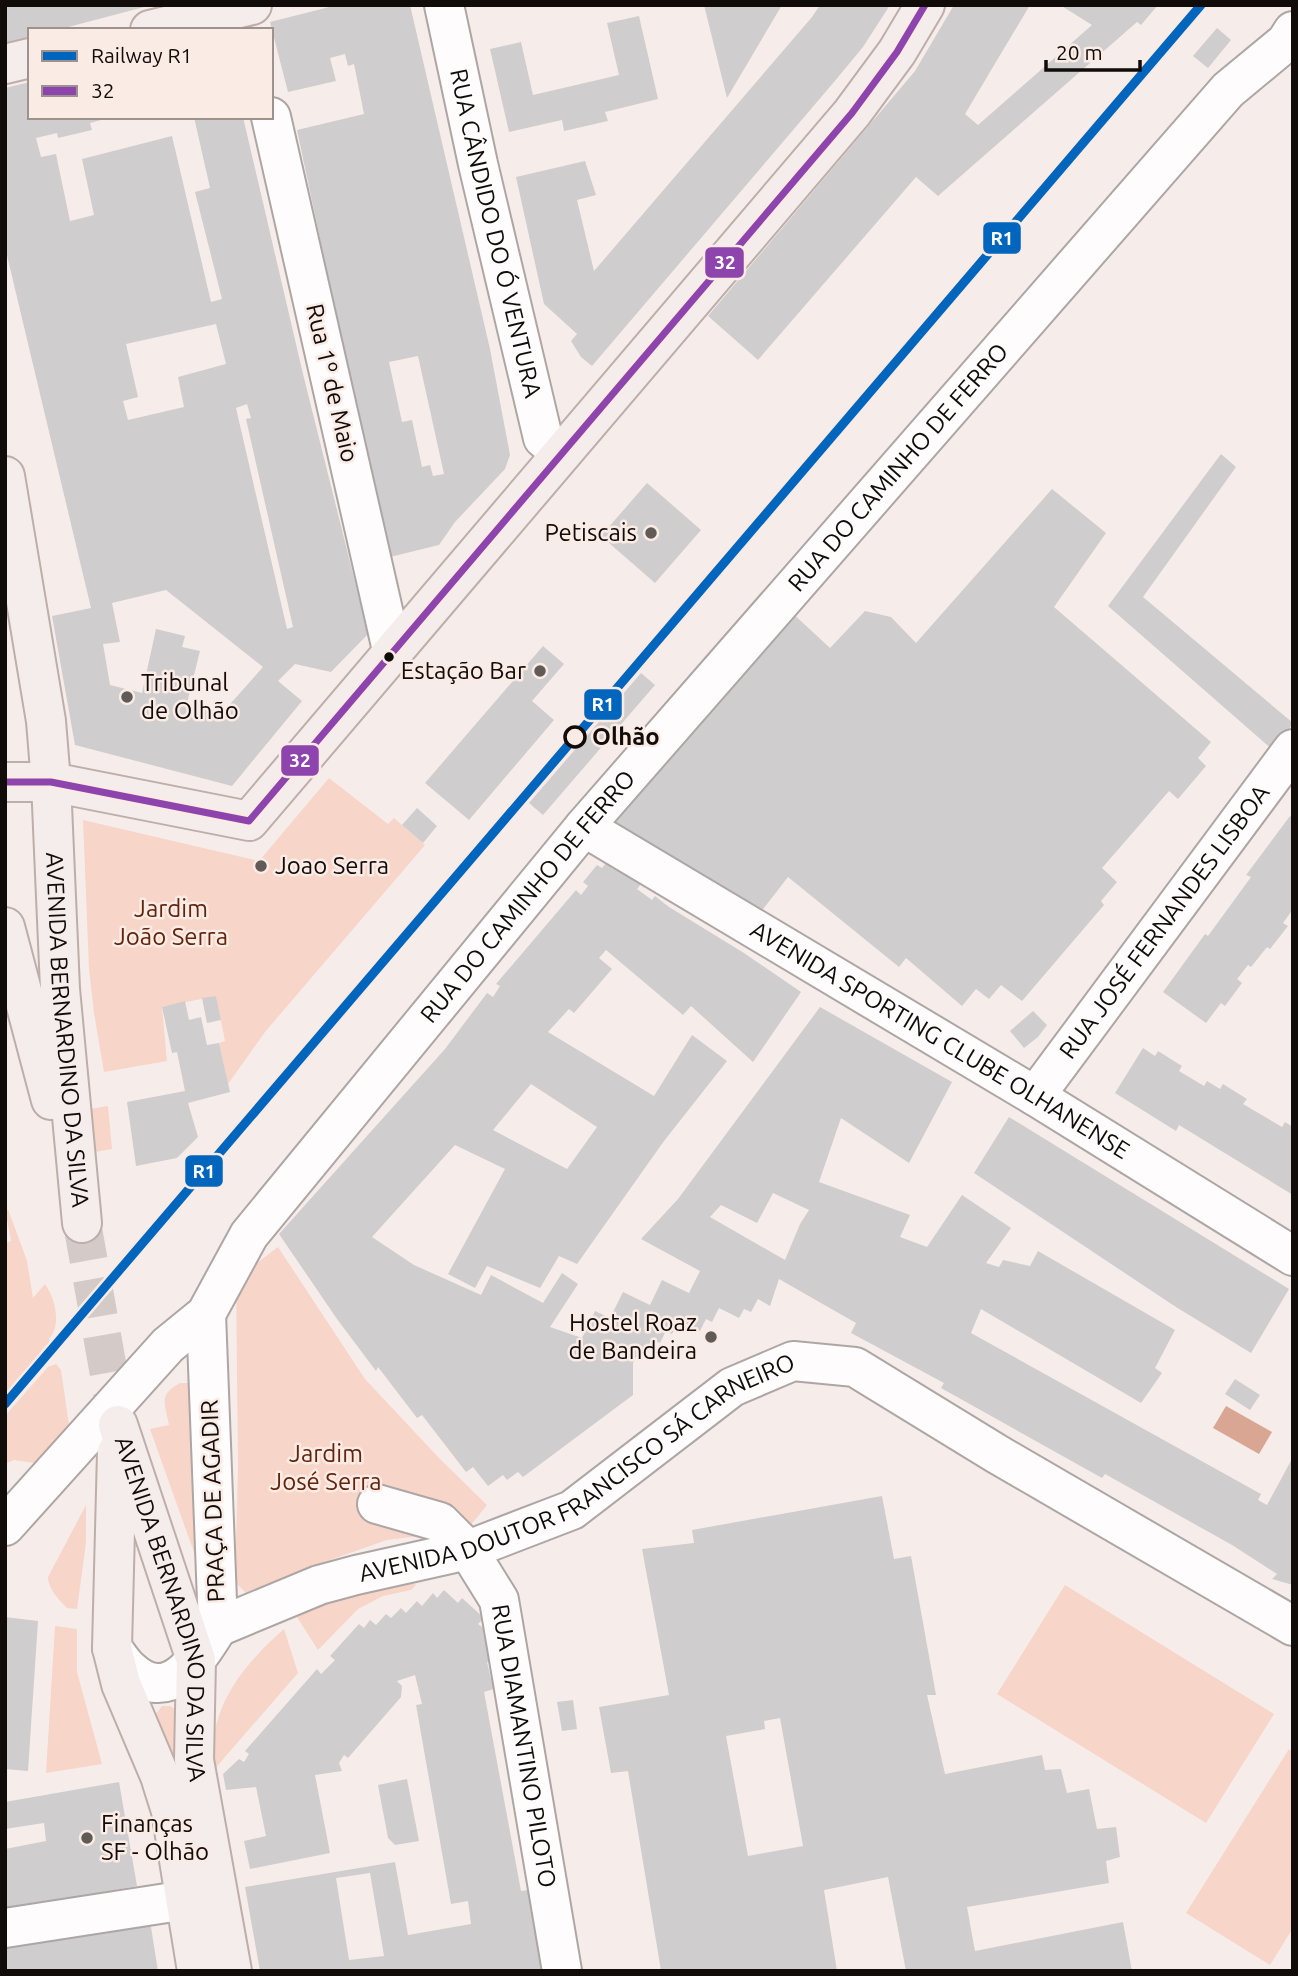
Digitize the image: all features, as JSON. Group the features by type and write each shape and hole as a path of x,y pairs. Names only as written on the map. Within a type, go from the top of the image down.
{"main road":[{"path":"5,782 51,782 249,821 852,113 897,52 925,5"},
{"path":"162,28 249,14"},
{"path":"5,64 28,58"},
{"path":"5,476 46,721 51,782"},
{"name":"AVENIDA BERNARDINO DA SILVA","path":"5,927 82,1223 60,989 51,782"},
{"name":"AVENIDA BERNARDINO DA SILVA","path":"197,1971 171,1811 160,1776 121,1684 112,1648 118,1425 196,1660 194,1760 232,1971"}],"street":[{"name":"RUA CÂNDIDO DO Ó VENTURA","path":"444,5 478,164 543,438 562,453"},
{"name":"RUA DO CAMINHO DE FERRO","path":"5,1526 168,1345 206,1314 249,1235 584,827 1228,90 1290,46"},
{"name":"Rua 1º de Maio","path":"271,119 392,650"},
{"name":"RUA JOSÉ FERNANDES LISBOA","path":"1035,1096 1293,749"},
{"name":"AVENIDA SPORTING CLUBE OLHANENSE","path":"584,827 1035,1096 1293,1256"},
{"name":"PRAÇA DE AGADIR","path":"112,1648 130,1670 144,1679 156,1683 168,1682 180,1677 196,1660 218,1627 206,1314"},
{"name":"AVENIDA DOUTOR FRANCISCO SÁ CARNEIRO","path":"218,1627 319,1585 468,1550 572,1510 733,1387 793,1362 855,1367 997,1454 1293,1626"},
{"name":"RUA DIAMANTINO PILOTO","path":"377,1504 440,1522 468,1550 499,1600 562,1971"},
{"path":"5,1928 186,1900"}],"green space":[{"name":"Jardim João Serra","path":"329,778 388,824 394,818 425,845 265,1032 228,1084 219,1043 225,1041 216,996 162,1007 167,1061 104,1072 89,969 83,820 259,861"},
{"path":"108,1106 112,1149 95,1152 90,1109"},
{"path":"8,1209 27,1261 33,1298 45,1284 52,1297 56,1319 49,1339 51,1345 5,1393 5,1243 11,1241 6,1214"},
{"name":"Jardim José Serra","path":"278,1247 365,1379 487,1505 467,1530 387,1540 327,1561 248,1595 235,1582 238,1466 236,1279"},
{"path":"56,1364 61,1370 69,1425 34,1463 14,1460 5,1464 5,1416 48,1367"},
{"path":"180,1383 190,1383 206,1586 150,1429 169,1425 166,1396"},
{"path":"86,1505 86,1543 77,1609 67,1608 52,1590 48,1577"},
{"path":"411,1582 416,1585 411,1590 383,1596 358,1609 318,1650 297,1617 314,1606"},
{"path":"1065,1585 1274,1714 1206,1823 997,1694"},
{"path":"55,1626 77,1629 77,1672 102,1764 46,1773"},
{"path":"284,1629 298,1673 212,1772 215,1729 230,1692 253,1659"},
{"path":"162,1706 170,1706 178,1711 185,1799 155,1715"},
{"path":"1289,1749 1293,1752 1293,1928 1270,1965 1186,1913"}],"shaded area":[{"path":"1226,1406 1272,1432 1259,1454 1213,1428"}],"building":[{"path":"5,5 148,5 65,28 28,28 28,37 5,43"},
{"path":"337,5 410,5 490,349 510,455 505,469 455,522 439,545 390,557 297,130 364,114 354,64 348,66 345,54 330,58 336,81 288,92 270,22","holes":["418,356 444,474 433,476 430,465 422,467 412,420 402,422 389,362"]},
{"path":"704,5 782,5 727,98"},
{"path":"820,5 890,5 863,47 592,366 581,357 571,341 577,334 544,304 516,177 585,161 596,195 577,200 594,271"},
{"path":"954,5 1030,5 965,114 978,125 1092,25 1060,5 1158,5 1141,25 1137,22 938,196 916,177 758,360 708,316 915,71"},
{"path":"639,16 658,99 605,112 608,121 564,131 562,120 509,132 490,49 521,42 533,95 619,75 607,23"},
{"path":"1217,28 1231,40 1208,68 1193,56"},
{"path":"28,82 28,119 105,119 90,123 92,130 58,138 57,133 36,138 41,157 56,154 70,221 94,215 82,159 172,136 211,302 222,299 195,192 210,188 194,119 243,119 368,634 331,672 295,664 278,681 302,701 232,786 75,745 52,616 91,608 5,247 5,88","holes":["216,324 226,364 178,377 184,407 128,420 123,401 138,397 126,344","247,404 251,418 246,419 293,627 287,629 236,408","166,590 263,667 223,712 187,703 200,651 182,647 185,636 156,629 142,693 110,685 103,644 120,642 112,603"]},
{"path":"1221,454 1236,467 1143,597 1293,723 1274,751 1108,606"},
{"path":"647,483 701,530 655,583 601,536"},
{"path":"1052,489 1106,533 1054,607 1211,742 1198,758 1206,766 1178,799 1169,791 1102,868 1117,882 1101,901 1104,905 1022,1001 1001,985 989,999 976,989 962,1006 906,958 899,967 788,877 760,913 607,819 789,610 830,648 865,611 891,617 916,643"},
{"path":"543,646 564,664 532,701 554,720 469,820 425,783"},
{"path":"641,673 655,685 543,815 529,803"},
{"path":"417,808 437,826 423,843 402,825"},
{"path":"1290,816 1293,818 1293,909 1283,923 1288,926 1270,949 1267,947 1251,967 1248,965 1237,979 1242,983 1225,1006 1221,1003 1206,1023 1163,992 1251,877 1246,875"},
{"path":"606,863 613,869 617,865 641,884 637,889 652,900 655,896 801,992 753,1062 691,1006 683,1015 606,950 599,958 612,969 574,1013 569,1009 548,1032 654,1096 692,1035 727,1061 664,1141 577,1264 559,1256 540,1288 487,1266 475,1288 448,1274 505,1169 455,1145 372,1237 414,1265 481,1295 491,1275 543,1303 562,1273 578,1284 550,1327 582,1338 595,1311 610,1318 623,1292 650,1305 662,1280 689,1293 700,1271 641,1239 678,1199 820,1007 952,1082 909,1163 841,1118 819,1182 910,1215 900,1237 927,1247 962,1195 1011,1228 986,1263 999,1267 1003,1260 1030,1266 1038,1251 1175,1330 1155,1368 1162,1373 1141,1403 981,1309 971,1333 1261,1494 1258,1500 1267,1505 1293,1457 1293,1585 1272,1579 1277,1574 1232,1545 1105,1474 1102,1478 941,1388 944,1383 851,1333 856,1323 779,1279 770,1306 758,1299 751,1312 744,1309 739,1318 719,1308 712,1322 706,1319 700,1331 679,1320 672,1334 666,1331 660,1343 653,1340 645,1354 639,1351 633,1363 633,1395 523,1477 518,1472 507,1480 503,1475 488,1486 473,1467 466,1472 422,1415 417,1418 378,1367 376,1371 279,1234 445,1049 487,993 493,997 500,986 496,984 576,890 581,895 588,886 583,882 597,865 602,868","holes":["531,1084 597,1127 567,1169 493,1130","773,1193 809,1210 785,1260 710,1217 721,1205 757,1223"]},
{"path":"216,996 221,1020 207,1023 202,998"},
{"path":"185,1001 189,1020 201,1017 207,1045 219,1043 230,1092 188,1103 198,1137 177,1158 136,1166 127,1102 185,1091 177,1052 172,1053 162,1007"},
{"path":"1033,1011 1047,1025 1038,1037 1024,1048 1010,1031"},
{"path":"1143,1048 1155,1056 1158,1051 1182,1066 1179,1071 1204,1086 1207,1081 1220,1089 1223,1084 1247,1099 1243,1104 1282,1127 1285,1122 1293,1127 1293,1195 1179,1125 1176,1131 1115,1093"},
{"path":"1009,1117 1289,1289 1251,1353 1176,1307 974,1173"},
{"path":"1235,1379 1260,1395 1250,1410 1225,1394"},
{"path":"882,1496 894,1559 911,1556 936,1695 927,1695 945,1774 1042,1755 1045,1770 1061,1769 1067,1793 1089,1789 1097,1829 1116,1827 1120,1857 1106,1861 1109,1883 967,1907 975,1951 1123,1922 1132,1971 906,1971 888,1877 824,1890 837,1971 661,1971 628,1771 611,1773 599,1707 669,1695 642,1549 694,1543 692,1530","holes":["780,1718 803,1846 748,1856 726,1736 765,1729 764,1721"]},
{"path":"444,1590 458,1603 462,1598 484,1618 478,1624 485,1629 491,1662 487,1662 491,1679 495,1678 497,1688 484,1692 521,1891 528,1890 542,1969 260,1971 245,1887 395,1862 408,1935 471,1924 468,1901 451,1904 416,1705 422,1704 415,1675 397,1681 402,1686 401,1697 348,1758 344,1755 339,1763 342,1771 315,1775 330,1853 250,1869 244,1841 266,1836 256,1787 226,1790 223,1774 239,1759 244,1762 249,1754 245,1751 317,1669 321,1674 335,1660 330,1656 359,1624 364,1628 370,1620 376,1625 386,1614 391,1618 401,1608 406,1613 417,1601 422,1606 433,1593 437,1598","holes":["370,1873 384,1956 349,1960 336,1878"]},
{"path":"5,1617 38,1621 28,1771 5,1769"},
{"path":"573,1700 577,1729 562,1731 557,1702"},
{"path":"407,1779 419,1841 395,1845 388,1838 378,1785"},
{"path":"119,1782 137,1886 5,1910 5,1849 46,1841 44,1823 5,1829 5,1802"},
{"path":"150,1921 158,1971 5,1971 5,1944"}],"tunnel":[{"path":"82,1223 118,1425"}],"rail line":[{"name":"R1","path":"5,1404 1201,5"}],"transit line":[{"name":"32","path":"5,782 51,782 249,821 852,113 897,52 925,5"}],"place":[{"name":"Petiscais","path":"651,533"},
{"name":"Estação Bar","path":"540,671"},
{"name":"Tribunal de Olhão","path":"127,697"},
{"name":"Olhão","path":"575,737"},
{"name":"Joao Serra","path":"261,866"},
{"name":"Hostel Roaz de Bandeira","path":"711,1337"},
{"name":"Finanças SF - Olhão","path":"87,1838"}]}
